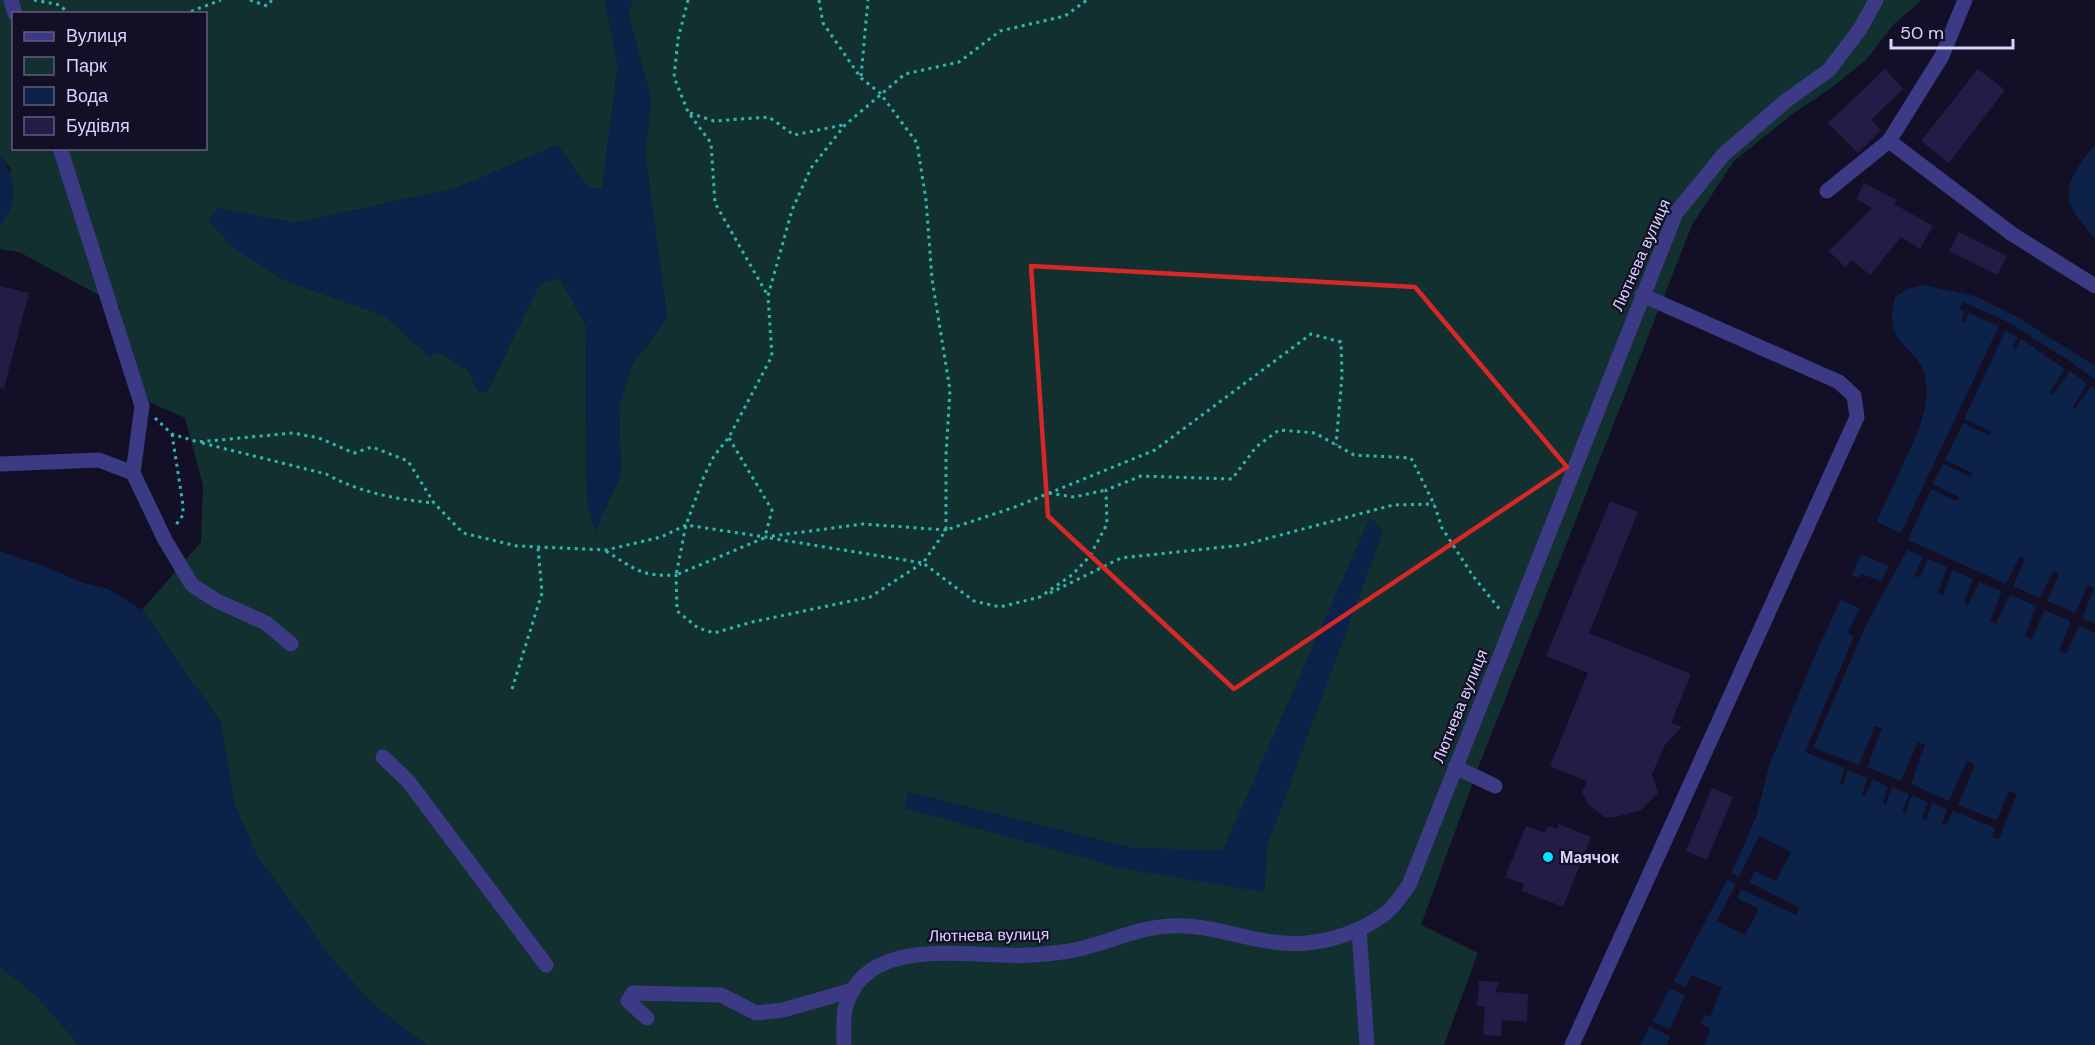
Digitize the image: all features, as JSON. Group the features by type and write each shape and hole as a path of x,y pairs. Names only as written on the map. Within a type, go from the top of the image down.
{"street":[{"name":"Лютнева вулиця","path":"844,1045 845,1009 854,990 865,975 903,957 931,952 1004,955 1065,952 1148,927 1197,927 1276,943 1334,938 1359,930 1388,912 1409,885 1676,213 1699,181 1724,153 1787,100 1828,70 1860,29 1876,0"},
{"path":"1827,191 1889,141 1942,56 1965,0"},
{"path":"1889,141 2013,234 2095,286"},
{"path":"61,150 142,406 133,473 165,540 192,585 217,601 266,623 291,644"},
{"path":"1572,1045 1857,417 1854,396 1839,382 1642,294"},
{"path":"0,464 99,460 133,473"},
{"path":"383,757 408,781 546,965"},
{"path":"1455,767 1495,786"},
{"path":"1359,930 1367,1045"},
{"path":"647,1017 628,1000 633,993 722,995 756,1013 783,1010 854,990"}],"path":[{"path":"34,0 60,5 67,12"},
{"path":"189,12 221,0"},
{"path":"250,0 267,6 272,0"},
{"path":"688,0 678,39 674,77 688,112 711,143 715,203 768,296"},
{"path":"819,0 823,23 861,78 880,93 916,143 926,200 932,279 950,390 946,455 946,530 922,563 870,597 752,622 714,633 698,628 677,611 676,575 686,525 714,456 729,437 772,356 768,296 797,199 811,168 845,125 880,93 905,74 959,62 1000,32 1065,16 1087,0"},
{"path":"861,78 868,0"},
{"path":"688,112 714,121 769,117 794,135 845,125"},
{"path":"606,550 637,571 652,576 676,575 765,537 863,524 946,530 1049,493 1155,450 1311,334 1341,342 1342,376 1336,445"},
{"path":"142,406 172,434 326,474 344,484 386,498 434,503"},
{"path":"1049,493 1074,497 1106,490 1141,476 1232,479 1256,447 1280,430 1315,433 1354,455 1411,458 1434,504 1442,528 1473,576 1512,624"},
{"path":"198,442 293,433 319,438 354,453 372,447 408,461 434,503 463,533 516,546 606,550 662,537 686,525 836,551 922,563 974,601 1000,607 1040,597 1121,558 1243,545 1393,505 1434,504"},
{"path":"165,540 183,515 172,434"},
{"path":"729,437 772,510 765,537"},
{"path":"1040,597 1072,575 1090,556 1107,524 1106,490"},
{"path":"512,689 542,594 538,548"}],"highlighted area":[{"path":"1031,266 1415,287 1567,467 1234,689 1048,516"}],"green space":[{"path":"0,0 605,0 618,65 602,189 588,187 557,145 457,188 296,223 258,216 284,280 385,316 429,356 438,351 467,369 487,392 540,283 560,278 586,326 587,499 595,530 621,474 619,406 633,364 667,317 645,154 651,100 628,13 633,0 1922,0 1893,25 1866,60 1827,91 1795,112 1734,161 1692,225 1480,763 1421,925 1478,953 1444,1045 426,1045 370,1002 333,960 257,856 234,803 221,723 142,610 201,542 203,485 185,418 149,402 132,357 119,306 19,252 0,249 0,226 11,169 0,157","holes":["1370,518 1382,531 1267,846 1264,892 908,792 1132,848 1223,851"]},
{"path":"0,967 36,995 79,1045 0,1045"}],"water":[{"path":"605,0 633,0 628,13 651,100 645,154 667,317 633,364 619,406 621,474 595,532 587,499 586,326 560,278 540,284 487,392 478,392 467,369 439,352 429,356 385,316 284,280 233,248 208,220 217,208 296,223 457,188 557,145 588,187 602,189 618,65"},
{"path":"2095,146 2095,239 2072,208 2069,192 2070,183 2077,169"},
{"path":"0,157 10,173 14,192 10,210 0,226"},
{"path":"1923,285 1975,296 2019,318 2095,366 2095,1045 1640,1045 1735,865 1756,817 1770,763 1816,653 1916,436 1926,402 1926,381 1917,359 1897,337 1892,314 1895,297 1907,289"},
{"path":"1370,517 1383,532 1267,846 1264,892 1119,868 904,808 908,792 1132,848 1223,850"},
{"path":"0,551 84,583 109,589 142,610 221,723 234,803 257,856 333,960 370,1002 426,1045 79,1045 36,995 0,967"}],"pier":[{"path":"1963,302 2006,321 2068,360 2095,379 2095,388 2091,386 2075,409 2073,407 2087,384 2070,371 2053,394 2050,392 2065,369 2021,339 2015,349 2012,347 2018,338 2006,330 1964,419 1991,431 1989,435 1963,423 1945,460 1972,473 1970,476 1943,464 1933,484 1959,497 1956,501 1931,489 1908,540 2006,584 2020,556 2025,559 2013,586 2040,598 2053,571 2059,574 2047,601 2075,613 2088,585 2094,588 2082,618 2095,624 2095,633 2079,626 2066,654 2059,651 2071,621 2044,610 2032,639 2025,636 2036,606 2010,595 1996,624 1990,621 2002,591 1979,582 1968,605 1964,603 1973,579 1952,570 1943,595 1938,593 1947,567 1928,559 1920,577 1914,576 1923,557 1907,550 1866,625 1813,748 1859,765 1875,726 1882,728 1867,767 1901,781 1918,742 1925,745 1911,784 1949,801 1967,761 1975,765 1958,805 1997,820 2009,791 2017,794 1999,839 1992,837 1995,828 1953,811 1946,825 1942,824 1947,809 1932,803 1926,820 1922,819 1928,802 1912,795 1906,813 1902,812 1909,794 1892,787 1886,805 1883,803 1888,787 1873,779 1865,796 1862,794 1868,778 1848,770 1843,785 1839,784 1845,768 1805,752 1854,636 1848,633 1859,608 1837,598 1849,573 1859,578 1862,574 1881,581 1889,566 1861,554 1875,521 1901,533 1999,326 1969,313 1964,323 1961,321 1965,312 1959,309"},
{"path":"1759,836 1791,852 1776,881 1755,871 1749,882 1800,908 1796,915 1741,889 1737,898 1759,909 1745,935 1717,921 1736,884 1728,880 1731,873 1739,877"},
{"path":"1691,975 1722,987 1710,1017 1705,1015 1701,1024 1711,1029 1704,1045 1667,1045 1670,1036 1650,1027 1652,1022 1670,1029 1685,995 1670,989 1673,982 1686,987"}],"building":[{"path":"1885,69 1903,89 1871,120 1881,130 1858,153 1828,123"},
{"path":"1978,69 2005,90 1949,163 1921,141"},
{"path":"1864,183 1896,200 1894,204 1933,226 1920,249 1901,237 1870,275 1852,260 1845,267 1829,251 1872,208 1856,199"},
{"path":"1959,232 2007,256 1997,275 1949,251"},
{"path":"0,286 29,293 4,388 0,387"},
{"path":"1610,501 1638,512 1589,633 1691,674 1671,723 1682,727 1665,745 1652,774 1658,793 1641,810 1615,817 1604,817 1587,803 1582,792 1587,781 1550,766 1588,673 1546,656"},
{"path":"1712,788 1733,797 1707,860 1686,851"},
{"name":"Маячок","path":"1559,824 1591,837 1563,907 1522,891 1524,884 1505,877 1526,826 1545,833 1548,826 1557,829"},
{"path":"1479,981 1499,982 1495,992 1528,994 1527,1022 1502,1020 1501,1036 1483,1035 1485,1006 1477,1006"}],"place":[{"name":"Маячок","path":"1548,857"}]}
